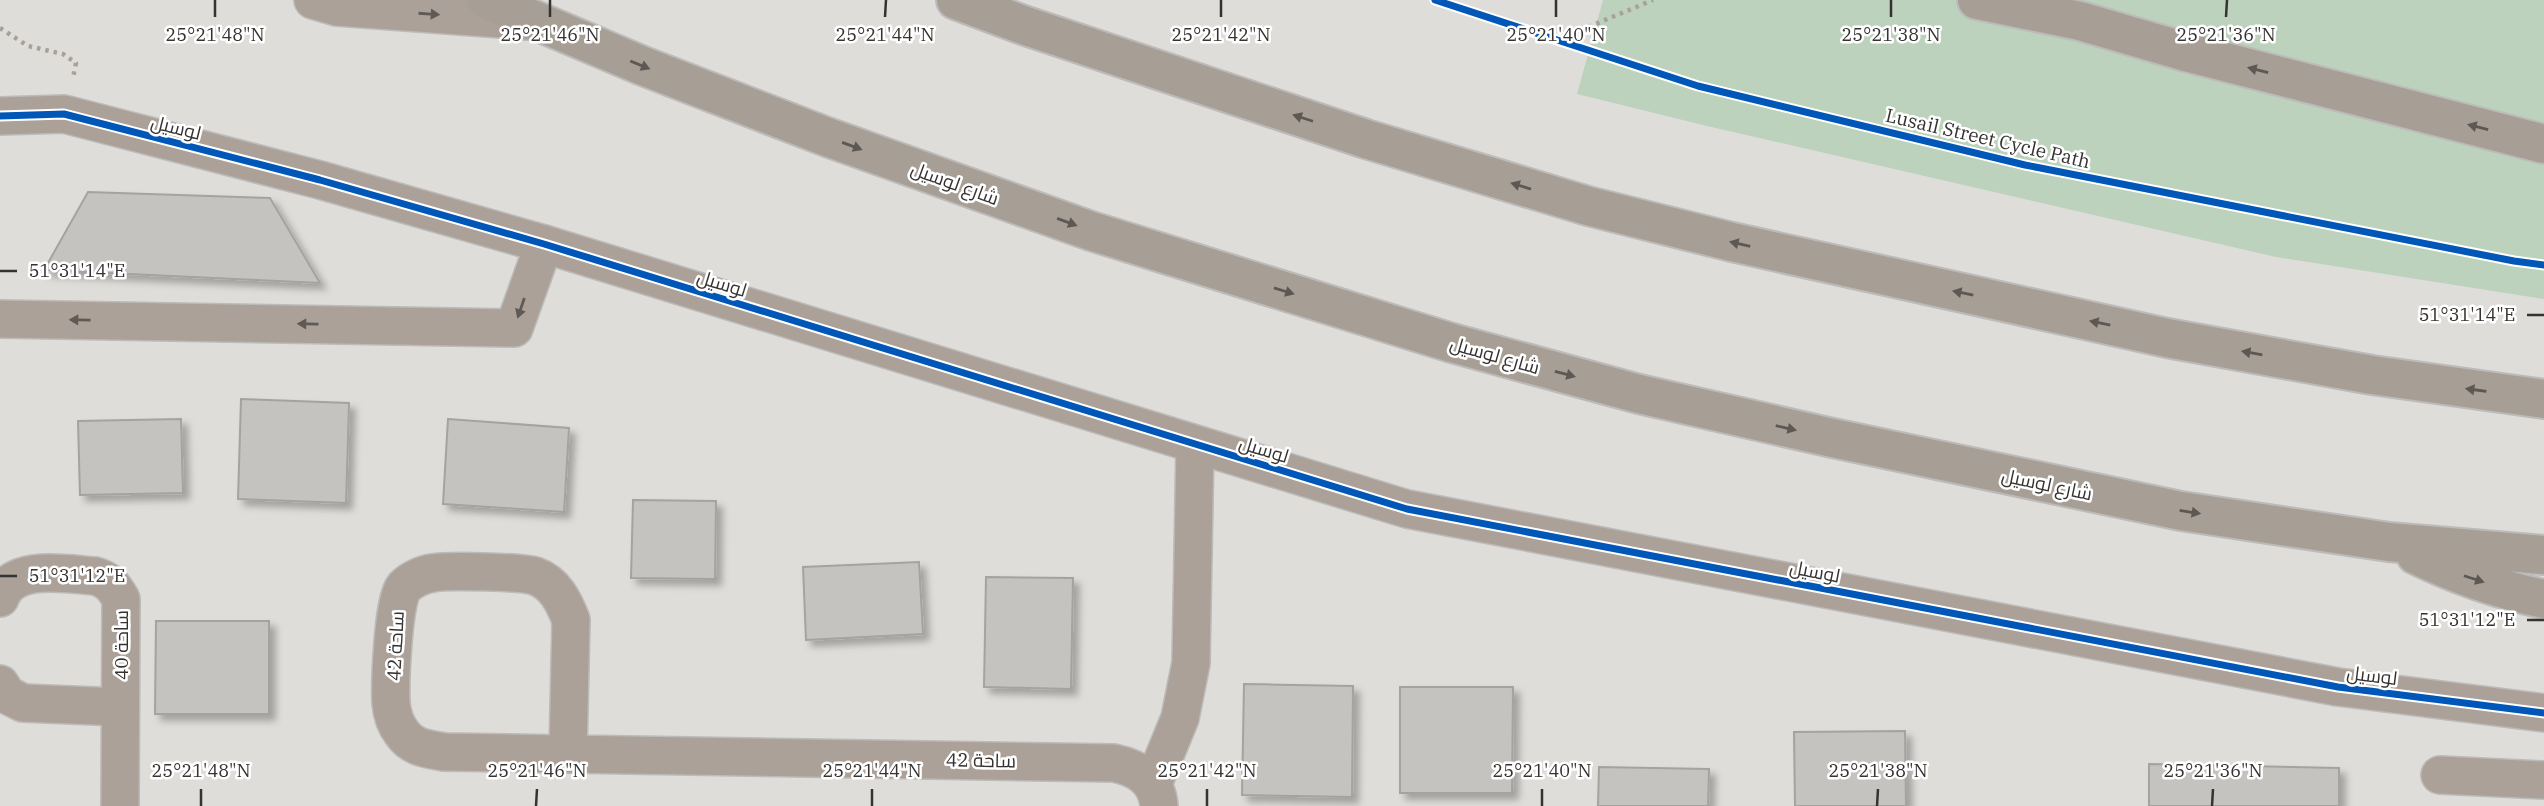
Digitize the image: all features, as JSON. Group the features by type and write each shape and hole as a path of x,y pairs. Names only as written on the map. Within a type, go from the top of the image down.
{"highway":[{"name":"شارع لوسيل","path":"487,0 643,66 814,132 1090,231 1452,343 1639,394 2004,475 2181,510 2389,542 2544,555"},
{"path":"956,0 1023,13 1366,139 1588,206 1732,242 2167,338 2372,375 2544,399"},
{"path":"1978,0 2080,21 2186,52 2544,144"},
{"path":"2389,542 2448,570 2520,594 2544,599"}],"street":[{"path":"313,0 337,7 532,21"},
{"name":"لوسيل","path":"0,116 64,114 320,180 544,244 1407,509 2338,687 2544,713"},
{"path":"0,319 514,328 544,244"},
{"path":"1156,795 1180,718 1191,663 1195,445"},
{"name":"ساحة 42","path":"569,753 571,620 563,600 550,586 535,576 513,573 433,573 416,578 404,587 398,597 395,616 391,703 394,720 403,736 416,747 444,752 1114,763 1129,766 1143,774 1156,795"},
{"name":"ساحة 40","path":"0,598 3,589 15,579 29,574 96,576 114,586 121,599 120,806"},
{"name":"ساحة 40","path":"0,684 7,695 23,703 120,707"},
{"path":"2440,775 2544,780"}],"path":[{"path":"1557,40 1653,0"},
{"path":"0,28 27,46 63,54 76,63 64,114"},
{"path":"1545,36 1570,44"}],"green space":[{"path":"1603,0 2544,0 2544,299 2276,257 1577,94"}],"building":[{"path":"88,192 270,198 320,283 44,270"},
{"path":"241,399 349,403 346,503 238,499"},
{"path":"181,419 183,493 80,495 78,421"},
{"path":"448,419 569,428 564,512 443,504"},
{"path":"633,500 716,501 715,579 631,578"},
{"path":"919,562 923,634 806,640 803,567"},
{"path":"986,577 1073,578 1071,689 984,687"},
{"path":"156,621 269,621 269,714 155,714"},
{"path":"1244,684 1353,686 1352,797 1242,795"},
{"path":"1400,687 1513,687 1512,793 1400,793"},
{"path":"1905,731 1906,806 1795,806 1794,732"},
{"path":"2149,764 2339,768 2339,806 2149,806"},
{"path":"1599,767 1709,769 1708,806 1598,806"}],"cycle path":[{"name":"Lusail Street Cycle Path","path":"1435,0 1698,86 2025,165 2544,265"},
{"path":"0,116 64,114 320,180 544,244 1407,509 2338,687 2544,713"}]}
